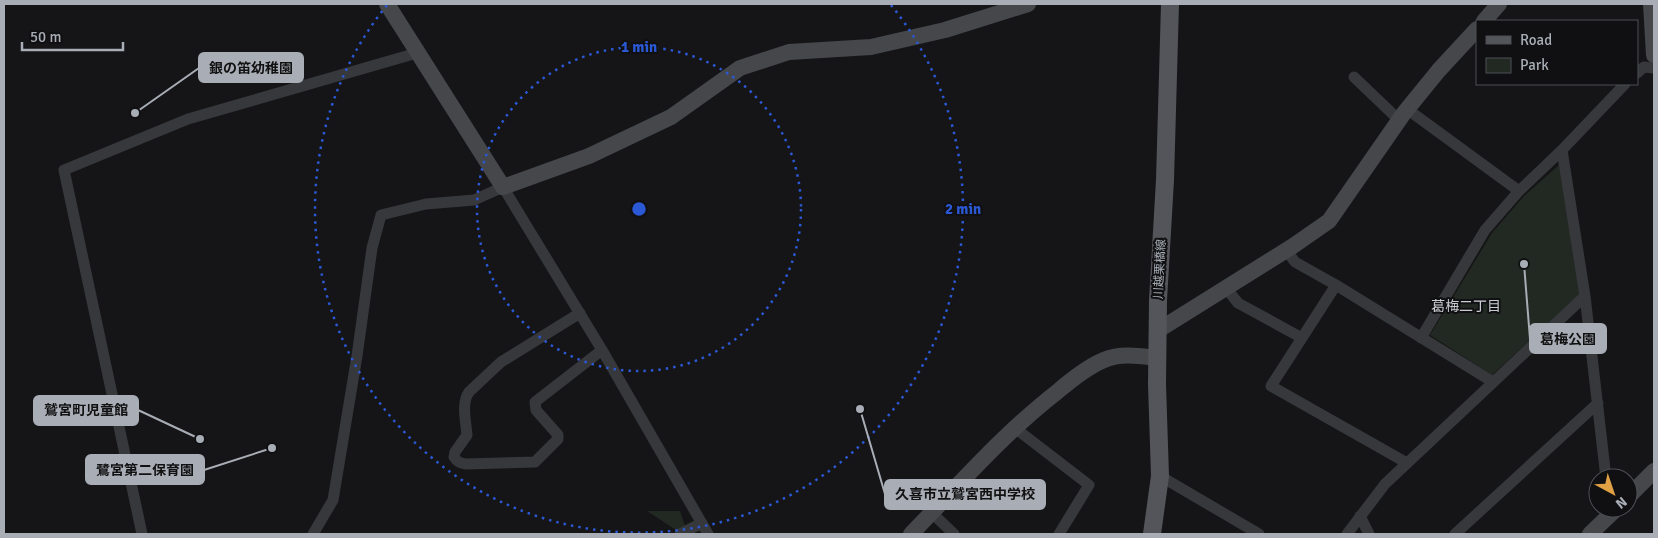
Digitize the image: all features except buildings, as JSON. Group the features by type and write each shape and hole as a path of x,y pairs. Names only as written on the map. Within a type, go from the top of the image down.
{"main road":[{"name":"川越栗橋線","path":"1152,534 1160,476 1157,358 1158,300 1165,180 1170,4"}],"street":[{"path":"387,4 580,313 708,534"},
{"path":"312,534 333,500 372,248 381,215 426,204 474,200 503,187 589,156 671,117 740,68 789,52 871,47 946,30 1028,4"},
{"path":"1485,20 1499,4"},
{"path":"1651,4 1654,55"},
{"path":"1158,331 1321,228 1334,216 1403,115 1439,70 1476,30"},
{"path":"142,534 64,170 188,119 417,54"},
{"path":"1638,72 1644,67 1654,68"},
{"path":"1354,77 1403,115 1519,191"},
{"path":"1421,338 1485,230 1519,191 1562,150 1624,85"},
{"path":"1562,150 1585,296 1605,468"},
{"path":"1286,250 1295,262 1336,285 1493,382"},
{"path":"1336,285 1271,386 1408,463"},
{"path":"1226,288 1238,303 1302,338"},
{"path":"1347,534 1386,484 1585,296"},
{"path":"580,313 501,362 469,392 465,397 468,435 455,452 454,457 456,460 459,463 466,464 535,462 558,439 558,435 536,410 535,402 602,350"},
{"path":"911,534 1014,428 1076,377 1105,359 1130,355 1157,358"},
{"path":"1455,534 1598,403"},
{"path":"1014,428 1089,485 1059,534"},
{"path":"1638,487 1654,471"},
{"path":"1160,476 1259,534"},
{"path":"932,513 954,534"},
{"path":"1360,516 1369,534"},
{"path":"1590,534 1605,518"},
{"path":"680,534 702,523"}],"green space":[{"path":"1559,165 1580,294 1492,375 1430,335 1492,233 1524,196"},
{"path":"647,511 680,511 685,526 676,530"}],"place":[{"name":"銀の笛幼稚園","path":"135,113"},
{"name":"葛梅公園","path":"1524,264"},
{"name":"久喜市立鷲宮西中学校","path":"860,409"},
{"name":"鷲宮町児童館","path":"200,439"},
{"name":"鷺宮第二保育園","path":"272,448"}],"district":[{"name":"葛梅二丁目","path":"1466,306"}]}
